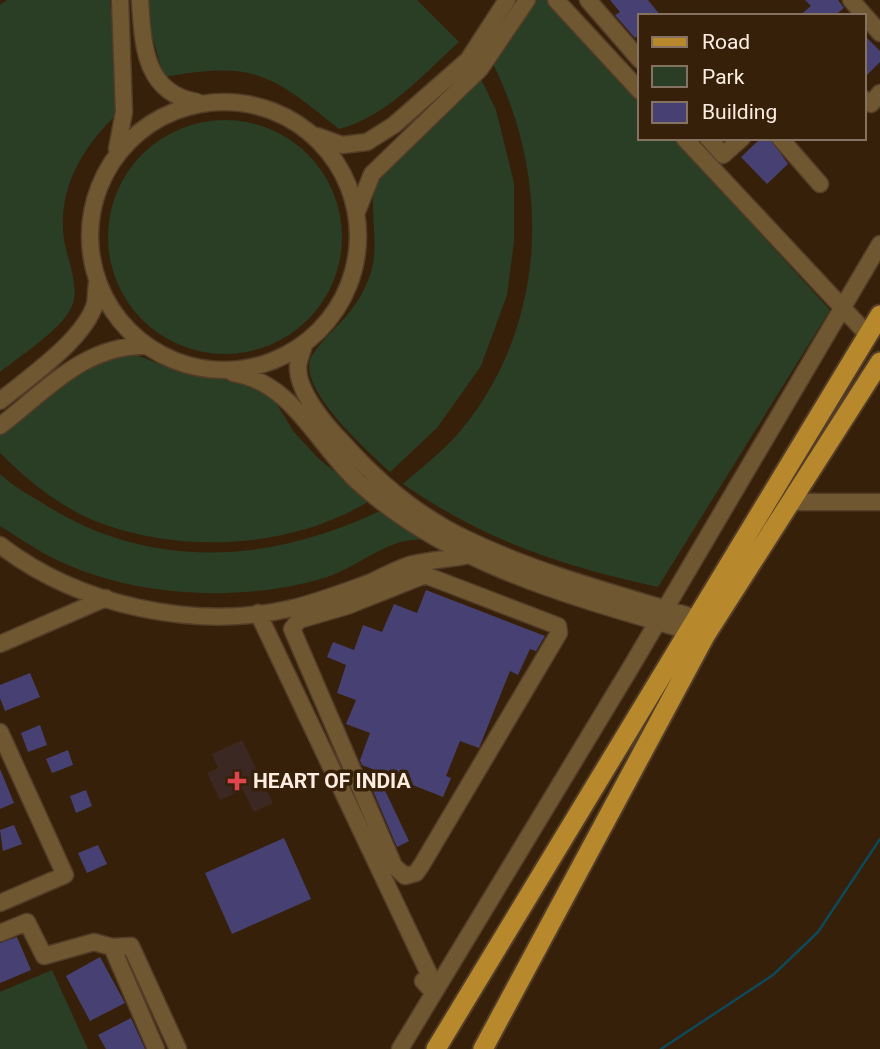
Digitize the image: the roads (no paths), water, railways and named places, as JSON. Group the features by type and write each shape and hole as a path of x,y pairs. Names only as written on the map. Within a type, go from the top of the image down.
{"main road":[{"path":"436,1049 701,627 880,315"},
{"path":"483,1049 701,627 791,502 880,362"}],"street":[{"path":"0,401 49,361 83,325 94,305 97,282 89,238 95,197 117,149 124,112 120,0"},
{"path":"140,0 142,32 151,71 162,86 178,99 206,103 234,102 275,111 314,135 342,145 367,142 394,125 468,60 507,0"},
{"path":"356,215 372,174 480,69 527,0"},
{"path":"556,0 638,89"},
{"path":"588,0 638,58"},
{"path":"851,0 863,14"},
{"path":"866,17 880,33"},
{"path":"866,100 871,104 880,93"},
{"path":"117,149 142,130 181,109 206,103"},
{"path":"216,370 264,365 304,345 331,319 354,276 356,215 351,189 341,170 314,135"},
{"path":"686,140 868,335"},
{"path":"710,140 723,155 740,140"},
{"path":"781,140 820,184"},
{"path":"400,1049 880,244"},
{"path":"97,282 113,312 146,346 168,359 267,383 298,411 356,481 400,516 470,555 509,573 701,627"},
{"path":"0,426 82,360 127,345 146,346"},
{"path":"304,345 298,367 305,390 330,430 367,469 408,503 463,538 661,615"},
{"path":"791,502 880,502"},
{"path":"0,545 68,584 106,598 182,615 258,613 293,608 369,583 412,564 439,562 470,555"},
{"path":"429,577 439,562"},
{"path":"420,576 429,577 558,626 559,633 421,866 416,873 405,876 394,866 292,629 299,620 347,606 420,576"},
{"path":"0,644 106,598"},
{"path":"258,613 431,978 423,981 434,993"},
{"path":"0,732 65,875 0,903"},
{"path":"0,933 27,922 44,956 94,942 112,947 131,946 178,1049"},
{"path":"112,947 156,1049"}],"waterway":[{"path":"661,1049 773,975 818,932 880,839"}],"place":[{"name":"HEART OF INDIA","path":"237,781"}]}
